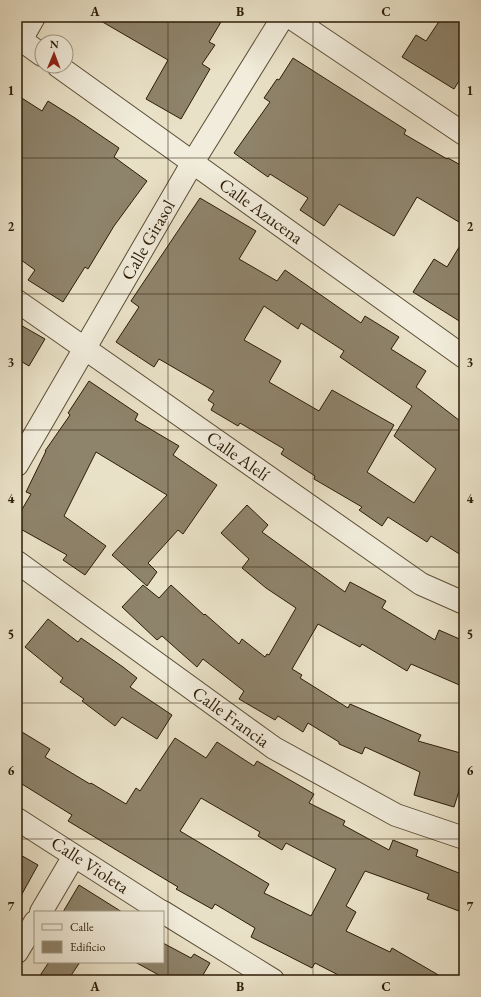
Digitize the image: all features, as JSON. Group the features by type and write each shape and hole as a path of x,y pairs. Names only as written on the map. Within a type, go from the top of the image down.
{"street":[{"path":"34,17 19,38 34,49"},
{"name":"Calle Girasol","path":"17,465 86,349 193,162 283,17"},
{"path":"290,17 461,126"},
{"name":"Calle Azucena","path":"69,74 464,357"},
{"name":"Calle Alelí","path":"17,301 421,584 464,603"},
{"name":"Calle Francia","path":"17,562 274,748 396,815 464,838"},
{"name":"Calle Violeta","path":"17,819 161,911"},
{"path":"42,911 74,856"},
{"name":"Calle Violeta","path":"164,913 261,977"},
{"path":"17,952 34,924"}],"building":[{"path":"94,17 224,17 209,42 215,45 202,64 210,69 181,119 146,99 168,60"},
{"path":"442,17 464,17 464,73 454,89 402,57 416,35 426,41"},
{"path":"293,58 406,130 404,134 464,167 464,225 417,197 394,236 339,204 324,226 300,210 308,198 270,174 268,177 234,153 270,102 264,98 277,79 279,80"},
{"path":"17,95 42,111 48,101 75,118 119,148 114,157 147,181 114,226 88,269 85,267 63,302 28,280 35,270 17,257"},
{"path":"200,198 256,231 239,259 277,281 285,270 361,323 365,316 399,337 391,349 426,371 416,387 464,424 464,557 431,536 427,542 388,517 382,526 359,510 362,507 314,479 315,476 281,454 284,449 240,423 238,426 211,410 214,404 208,400 214,391 159,359 154,367 116,342 139,307 131,301","holes":["264,306 298,329 301,323 344,351 340,357 412,406 394,436 436,469 414,503 367,472 394,425 332,390 319,411 269,382 281,361 244,340"]},
{"path":"464,239 464,324 413,292 434,259 447,267"},
{"path":"17,323 45,339 29,366 17,359"},
{"path":"89,381 138,414 135,420 179,446 173,455 217,485 183,534 178,530 148,563 157,572 147,586 112,555 167,495 96,452 64,516 106,546 85,575 63,560 67,555 17,527 17,518 31,494 26,492 45,451 70,415 68,413"},
{"path":"247,505 268,525 262,532 345,592 350,582 386,601 382,608 435,640 439,630 464,641 464,687 411,664 407,671 362,644 360,647 318,624 292,669 302,675 300,678 348,708 350,704 421,735 418,741 464,754 464,775 454,807 414,795 420,772 365,747 362,754 339,744 339,742 308,723 303,732 278,716 275,720 239,699 244,691 203,659 197,667 162,636 157,640 122,607 143,585 159,598 171,585 239,644 242,639 265,657 267,654 269,655 296,608 266,588 242,568 249,559 221,533"},
{"path":"48,619 78,642 81,638 123,667 137,678 130,687 172,715 157,739 122,717 115,726 82,701 84,699 60,682 63,678 25,647"},
{"path":"17,729 50,749 45,757 126,804 136,788 140,791 175,738 206,758 217,742 254,766 257,761 314,794 309,803 345,821 343,825 389,850 393,840 418,850 416,856 464,875 464,899 459,911 427,899 429,894 365,871 346,906 356,912 346,931 390,952 392,948 447,980 348,980 315,963 312,968 251,937 255,928 215,904 212,909 176,889 178,887 68,821 72,815 17,781","holes":["201,798 260,832 258,836 282,850 286,843 336,869 311,916 264,893 269,884 180,831"]},
{"path":"17,853 38,865 17,903"},
{"path":"79,885 120,911 64,911"},
{"path":"164,944 191,958 194,954 210,963 200,980 168,980 137,963 164,963"},
{"path":"48,963 79,963 68,980 37,980"}]}
